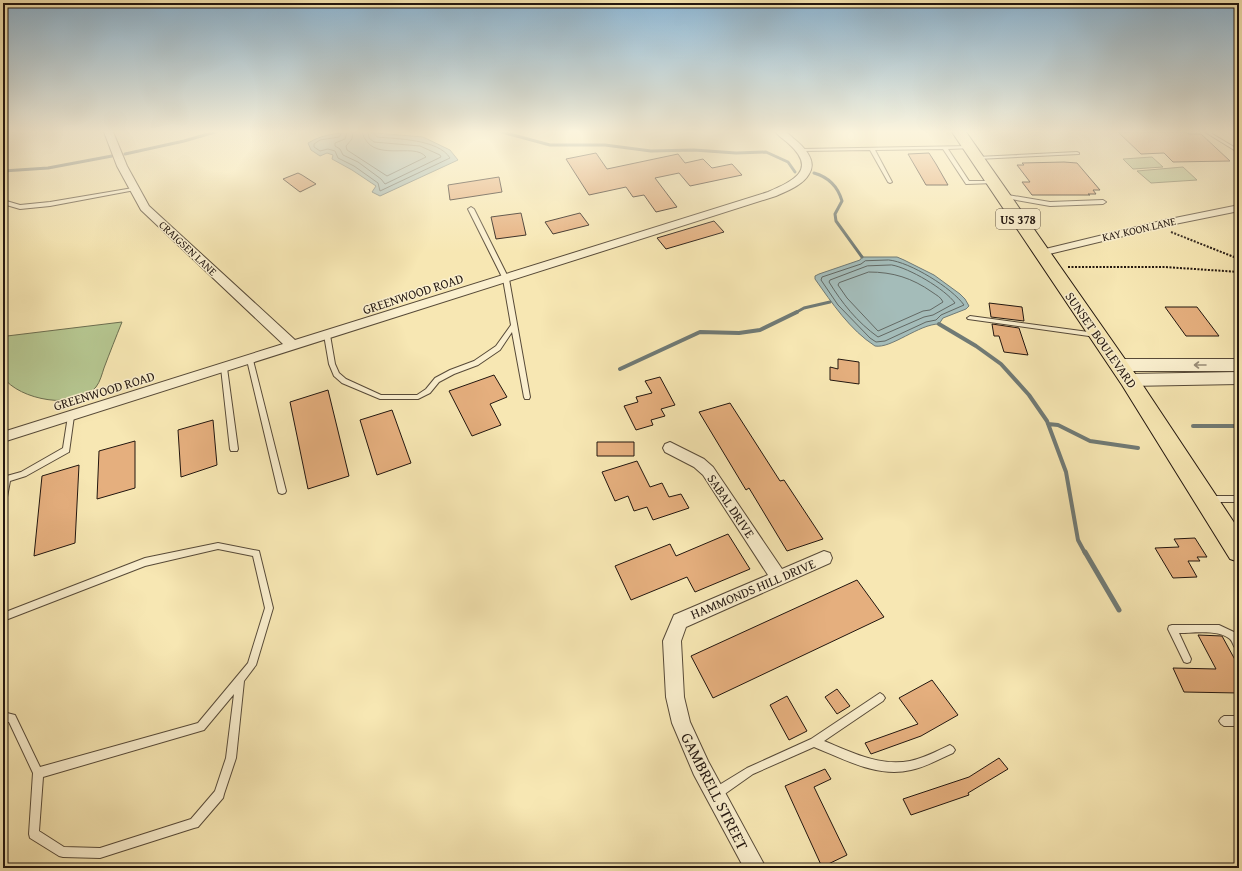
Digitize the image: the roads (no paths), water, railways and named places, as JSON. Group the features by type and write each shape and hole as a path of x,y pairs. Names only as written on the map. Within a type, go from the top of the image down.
{"main road":[{"name":"SUNSET BOULEVARD","path":"987,173 1040,253 1124,372 1239,551"}],"street":[{"name":"CRAIGSEN LANE","path":"125,173 133,189 146,208 293,346"},
{"name":"GREENWOOD ROAD","path":"3,437 772,194 791,186 806,173"},
{"name":"KAY KOON LANE","path":"1040,253 1165,222 1239,208"},
{"path":"1124,372 1239,365"},
{"path":"1124,372 1239,378"},
{"name":"SABAL DRIVE","path":"670,448 699,463 708,471 779,578"},
{"name":"HAMMONDS HILL DRIVE","path":"672,640 680,621 824,558"},
{"name":"GAMBRELL STREET","path":"672,640 675,697 681,723 701,768 755,868"}],"lane":[{"path":"885,173 890,182"},
{"path":"961,173 968,183 993,182"},
{"path":"3,202 20,207 50,204 133,189"},
{"path":"1002,196 1050,204 1103,202"},
{"path":"470,209 506,279 527,397"},
{"path":"970,318 1098,335"},
{"path":"327,335 332,364 336,374 344,381 380,397 418,397 428,391 437,380 452,372 476,363 498,348 514,325"},
{"path":"250,360 282,491"},
{"path":"224,368 234,448"},
{"path":"3,497 5,480 23,474 66,450 71,416"},
{"path":"1206,499 1239,499"},
{"path":"3,617 145,562 218,546 256,553 269,608 252,665 201,727 38,773"},
{"path":"1187,659 1172,629 1219,629 1233,636 1239,647"},
{"path":"3,716 12,718 38,773 34,834 64,852 100,853 194,823 219,794 231,758 240,680"},
{"path":"715,794 750,771 814,742 880,698"},
{"path":"1224,720 1239,721"},
{"path":"814,742 870,764 890,767 910,766 950,750"}],"water":[{"path":"356,173 431,173 380,196 372,192 376,186"},
{"path":"862,257 897,257 904,260 934,275 960,294 969,306 966,309 943,318 939,324 923,328 889,344 875,346 857,332 835,307 815,279 815,276 819,274 860,260"}],"waterway":[{"path":"814,173 824,177 832,183 838,191 842,201 835,214 836,221 862,257"},
{"path":"795,313 804,308 830,302"},
{"path":"620,369 700,332 739,333 760,330 795,313"},
{"path":"939,324 976,346 1001,364 1029,395 1048,424"},
{"path":"1048,424 1058,425 1090,441 1138,448"},
{"path":"1048,424 1066,472 1078,540 1085,553"},
{"path":"1193,426 1239,426"},
{"path":"1085,552 1119,610"}]}
